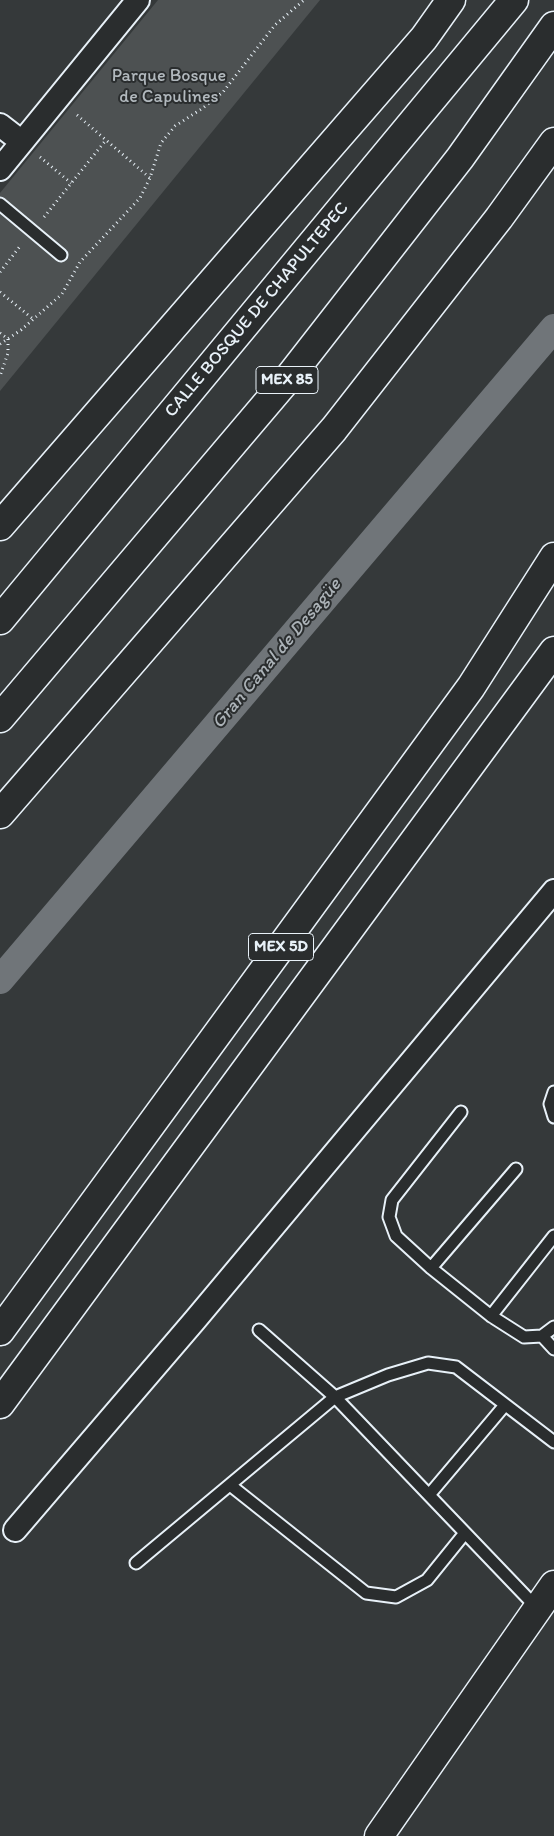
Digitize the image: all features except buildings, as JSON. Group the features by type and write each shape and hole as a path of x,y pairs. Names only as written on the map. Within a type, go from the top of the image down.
{"main road":[{"path":"0,526 424,38 451,0"},
{"name":"CALLE BOSQUE DE CHAPULTEPEC","path":"0,620 514,0"},
{"name":"MEX 85","path":"0,718 290,376 460,158 554,26"},
{"path":"0,814 334,428 499,218 554,142"},
{"name":"MEX 5D","path":"0,1330 471,687 554,557"},
{"name":"MEX 5D","path":"0,1404 554,651"},
{"path":"379,1836 554,1586"}],"street":[{"path":"0,169 138,0"},
{"path":"0,125 22,142"},
{"path":"15,1530 202,1313 554,891"}],"lane":[{"path":"0,204 61,255"},
{"path":"554,1092 550,1104 554,1117"},
{"path":"461,1112 392,1200 389,1217 396,1236 431,1268 491,1316 524,1337 542,1336 554,1327"},
{"path":"431,1268 516,1169"},
{"path":"491,1316 554,1236"},
{"path":"259,1330 335,1398 538,1609"},
{"path":"542,1336 554,1348"},
{"path":"136,1563 335,1398 388,1375 428,1363 456,1367 554,1442"},
{"path":"429,1495 506,1405"},
{"path":"230,1485 366,1593 396,1596 427,1580 465,1533"}],"path":[{"path":"0,344 62,294 80,262 140,198 150,178 160,144 175,126 223,92 275,26 304,0"},
{"path":"58,98 150,178"},
{"path":"0,272 106,140"},
{"path":"22,142 72,183"},
{"path":"0,292 33,319"},
{"path":"0,333 8,339"},
{"path":"0,376 8,353 8,339"}],"green space":[{"name":"Parque Bosque de Capulines","path":"158,0 320,0 0,391 0,193"}],"waterway":[{"name":"Gran Canal de Desagüe","path":"0,980 554,328"}]}
